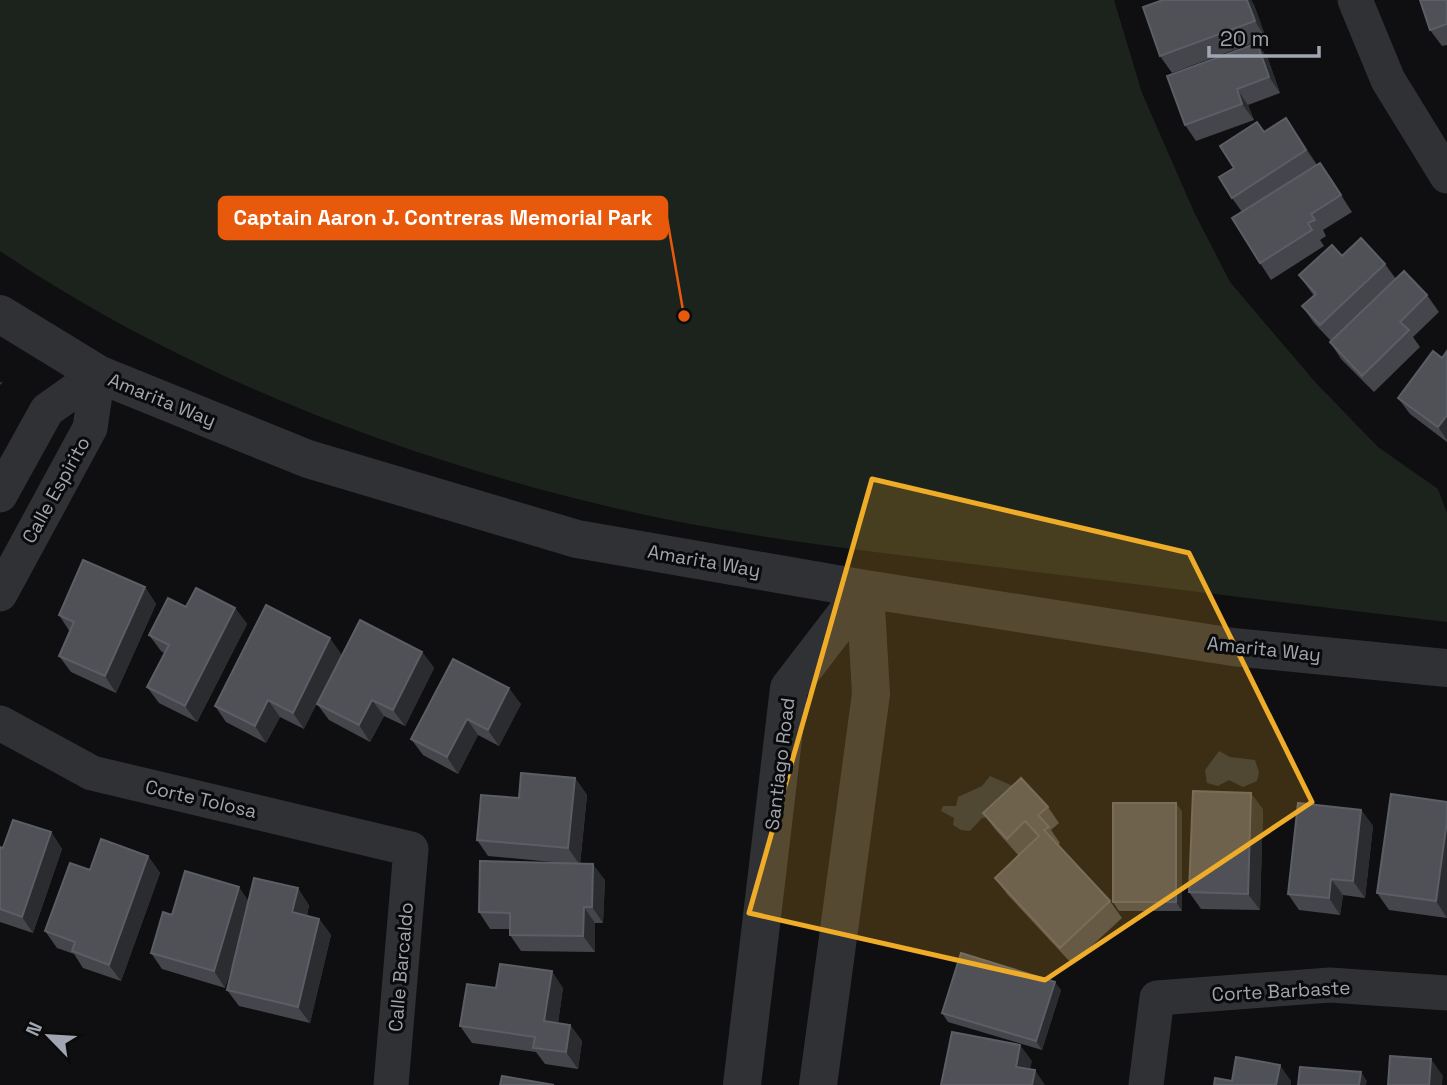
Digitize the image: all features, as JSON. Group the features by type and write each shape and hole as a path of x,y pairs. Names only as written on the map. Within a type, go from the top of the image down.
{"street":[{"path":"1355,0 1388,80 1447,176"},
{"name":"Amarita Way","path":"0,314 98,374 308,459 577,539 866,589 1233,647 1447,668"},
{"path":"0,495 47,410 98,374"},
{"name":"Calle Espirito","path":"0,594 90,428 98,374"},
{"path":"818,1085 872,694 866,589"},
{"name":"Santiago Road","path":"741,1085 789,688 866,589"},
{"name":"Corte Tolosa","path":"0,723 92,773 411,849"},
{"name":"Calle Barcaldo","path":"391,1085 411,849"},
{"name":"Corte Barbaste","path":"1146,1085 1157,998 1330,985 1447,993"}],"highlighted area":[{"path":"872,479 1189,553 1312,802 1045,980 749,913"}],"shaded area":[{"path":"0,0 1114,0 1142,93 1194,212 1230,282 1315,382 1378,447 1438,489 1447,513 1447,622 892,554 700,526 606,506 447,462 291,405 215,372 141,335 69,295 0,251"},
{"path":"1219,751 1230,757 1255,760 1259,772 1257,781 1243,787 1229,780 1218,786 1207,783 1205,770"},
{"path":"990,776 1013,786 991,817 982,818 970,831 953,825 954,818 941,811 943,806 956,806 958,797 982,786"}],"building":[{"path":"1163,0 1247,0 1255,21 1160,56 1143,7"},
{"path":"1420,0 1447,0 1447,24 1430,30"},
{"path":"1257,43 1269,77 1237,89 1242,104 1185,125 1167,76"},
{"path":"1286,118 1306,150 1232,198 1219,177 1234,168 1220,146 1257,122 1264,132"},
{"path":"1320,163 1341,195 1311,214 1315,220 1308,223 1312,230 1260,263 1232,218"},
{"path":"1361,238 1385,264 1320,325 1302,306 1316,294 1299,275 1332,245 1342,256"},
{"path":"1404,271 1427,295 1400,322 1409,330 1362,376 1330,342"},
{"path":"1433,351 1442,358 1447,351 1447,415 1438,427 1398,398"},
{"path":"83,560 145,587 105,676 59,656 74,622 59,615"},
{"path":"196,588 235,608 185,706 147,687 169,645 149,635 168,598 186,607"},
{"path":"266,605 330,638 293,713 268,700 255,726 215,706"},
{"path":"360,620 422,652 393,710 372,700 359,725 317,704"},
{"path":"453,659 509,688 488,730 467,719 447,757 411,739"},
{"path":"521,773 575,778 568,848 477,840 481,795 519,798"},
{"path":"1021,778 1048,807 1038,815 1049,827 1044,830 1110,901 1060,948 995,878 1039,836 1025,821 1007,839 983,813"},
{"path":"1193,791 1251,793 1248,894 1189,892"},
{"path":"1391,794 1447,802 1436,901 1377,893"},
{"path":"1113,803 1176,803 1176,902 1113,902"},
{"path":"1298,803 1361,810 1353,881 1331,879 1329,898 1288,894"},
{"path":"13,820 51,832 22,917 0,909 0,847 3,848"},
{"path":"101,839 148,856 109,965 72,951 75,942 45,931 70,863 90,870"},
{"path":"480,861 593,864 592,907 584,907 583,936 510,935 510,913 479,912"},
{"path":"185,871 239,887 214,971 151,953 163,912 172,915"},
{"path":"254,878 298,888 292,912 319,919 298,1007 227,990"},
{"path":"961,953 1055,982 1036,1041 942,1013"},
{"path":"500,964 552,971 544,1021 570,1025 566,1052 533,1048 535,1037 460,1026 467,984 496,988"},
{"path":"952,1032 1020,1045 1016,1067 1035,1070 1032,1085 941,1085"},
{"path":"1390,1056 1431,1059 1429,1085 1388,1085"},
{"path":"1236,1057 1280,1065 1276,1085 1214,1085 1215,1078 1232,1081"},
{"path":"1300,1067 1361,1072 1359,1085 1298,1085"},
{"path":"502,1076 554,1085 500,1085"}],"place":[{"name":"Captain Aaron J. Contreras Memorial Park","path":"684,316"}]}
